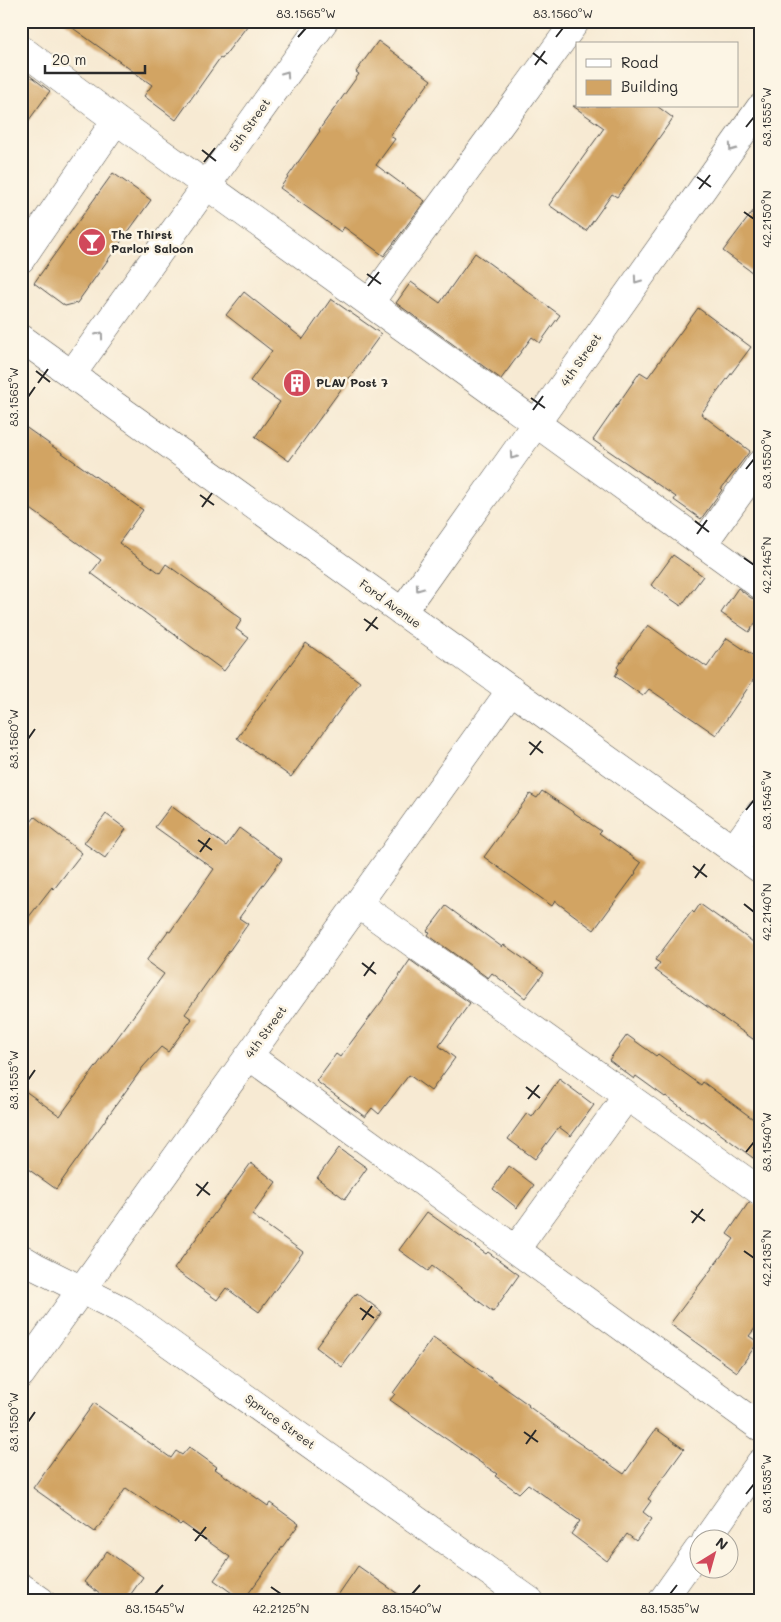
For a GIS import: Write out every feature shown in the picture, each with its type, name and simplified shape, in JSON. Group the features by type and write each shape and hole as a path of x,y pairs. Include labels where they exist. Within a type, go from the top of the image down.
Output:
{"street":[{"name":"5th Street","path":"72,374 324,21"},
{"path":"370,302 576,21"},
{"path":"21,49 116,120 760,585"},
{"name":"4th Street","path":"402,612 760,108"},
{"path":"21,258 116,120"},
{"name":"Ford Avenue","path":"21,338 760,869"},
{"path":"703,544 760,464"},
{"name":"4th Street","path":"21,1374 511,690"},
{"path":"733,850 760,813"},
{"path":"358,904 760,1191"},
{"path":"249,1056 760,1427"},
{"path":"516,1249 627,1096"},
{"name":"Spruce Street","path":"21,1258 124,1311 530,1601"},
{"path":"713,1530 760,1462"},
{"path":"662,1601 688,1564"},
{"path":"21,1586 41,1601"}],"building":[{"path":"63,21 251,21 222,59 220,58 176,120 144,96 152,85"},
{"path":"378,41 431,80 390,136 395,139 376,165 425,201 384,256 344,227 341,232 280,188 359,74 356,72"},
{"path":"21,69 50,91 21,131"},
{"path":"573,106 576,106 576,108 660,108 673,118 617,197 612,194 586,231 549,205 604,128"},
{"name":"The Thirst Parlor Saloon","path":"113,173 151,200 77,303 65,306 34,283"},
{"path":"760,202 760,278 723,251"},
{"path":"475,253 560,315 540,343 532,337 501,379 396,303 411,282 440,303"},
{"name":"PLAV Post 7","path":"244,292 303,339 331,299 381,334 289,461 255,437 280,402 250,381 272,351 226,315"},
{"path":"698,308 751,347 701,414 750,451 701,519 674,500 676,497 593,440 640,372 648,377"},
{"path":"21,424 143,510 119,543 160,573 166,564 242,619 236,629 249,638 224,671 91,573 101,560 21,502"},
{"path":"673,555 703,576 681,606 651,585"},
{"path":"738,588 751,598 760,600 760,616 749,632 721,613"},
{"path":"648,625 707,667 727,638 760,660 760,670 716,735 649,689 643,696 615,676 619,669 617,667"},
{"path":"306,643 360,682 291,777 237,738"},
{"path":"542,791 601,831 599,833 641,863 636,873 594,930 555,901 552,906 484,857 530,794 537,798"},
{"path":"171,806 226,846 239,828 282,859 239,918 248,924 185,1014 192,1019 168,1052 161,1047 143,1067 56,1189 21,1164 21,1088 60,1116 164,974 146,961 168,931 170,932 214,869 155,827"},
{"path":"106,814 126,829 105,858 84,843"},
{"path":"35,817 82,853 54,889 52,887 21,927 21,834"},
{"path":"700,904 760,947 760,1044 655,970 660,963 655,960 692,911 694,913"},
{"path":"446,906 502,947 504,945 544,973 525,998 492,973 488,978 428,935 430,932 427,931"},
{"path":"410,960 470,1003 439,1046 455,1058 431,1091 409,1075 379,1114 372,1108 365,1117 316,1081 336,1054 340,1057"},
{"path":"627,1035 656,1056 658,1054 701,1085 703,1082 760,1124 760,1163 703,1121 701,1122 636,1076 634,1079 609,1060"},
{"path":"559,1079 594,1105 571,1136 559,1127 535,1159 508,1139 527,1113 532,1117"},
{"path":"339,1148 367,1168 345,1199 317,1178"},
{"path":"251,1163 276,1182 252,1215 303,1252 259,1312 226,1288 217,1300 174,1269"},
{"path":"509,1166 534,1185 517,1208 493,1189"},
{"path":"749,1202 760,1206 760,1322 749,1336 758,1342 737,1372 670,1324 734,1239 727,1234"},
{"path":"427,1212 519,1275 493,1312 432,1266 428,1271 399,1250"},
{"path":"357,1293 382,1312 342,1367 316,1347"},
{"path":"433,1337 624,1474 656,1429 684,1449 648,1499 651,1501 643,1512 652,1519 636,1541 627,1534 607,1561 571,1534 580,1521 528,1484 519,1493 495,1476 497,1474 390,1400"},
{"path":"94,1403 171,1458 176,1451 182,1455 189,1447 217,1467 215,1469 268,1506 270,1503 299,1524 243,1601 214,1580 230,1557 182,1523 180,1525 126,1488 95,1532 33,1488"},
{"path":"107,1551 143,1577 126,1601 109,1601 84,1582"},
{"path":"358,1566 408,1601 334,1601"}],"place":[{"name":"The Thirst Parlor Saloon","path":"92,242"},
{"name":"PLAV Post 7","path":"297,383"}]}
